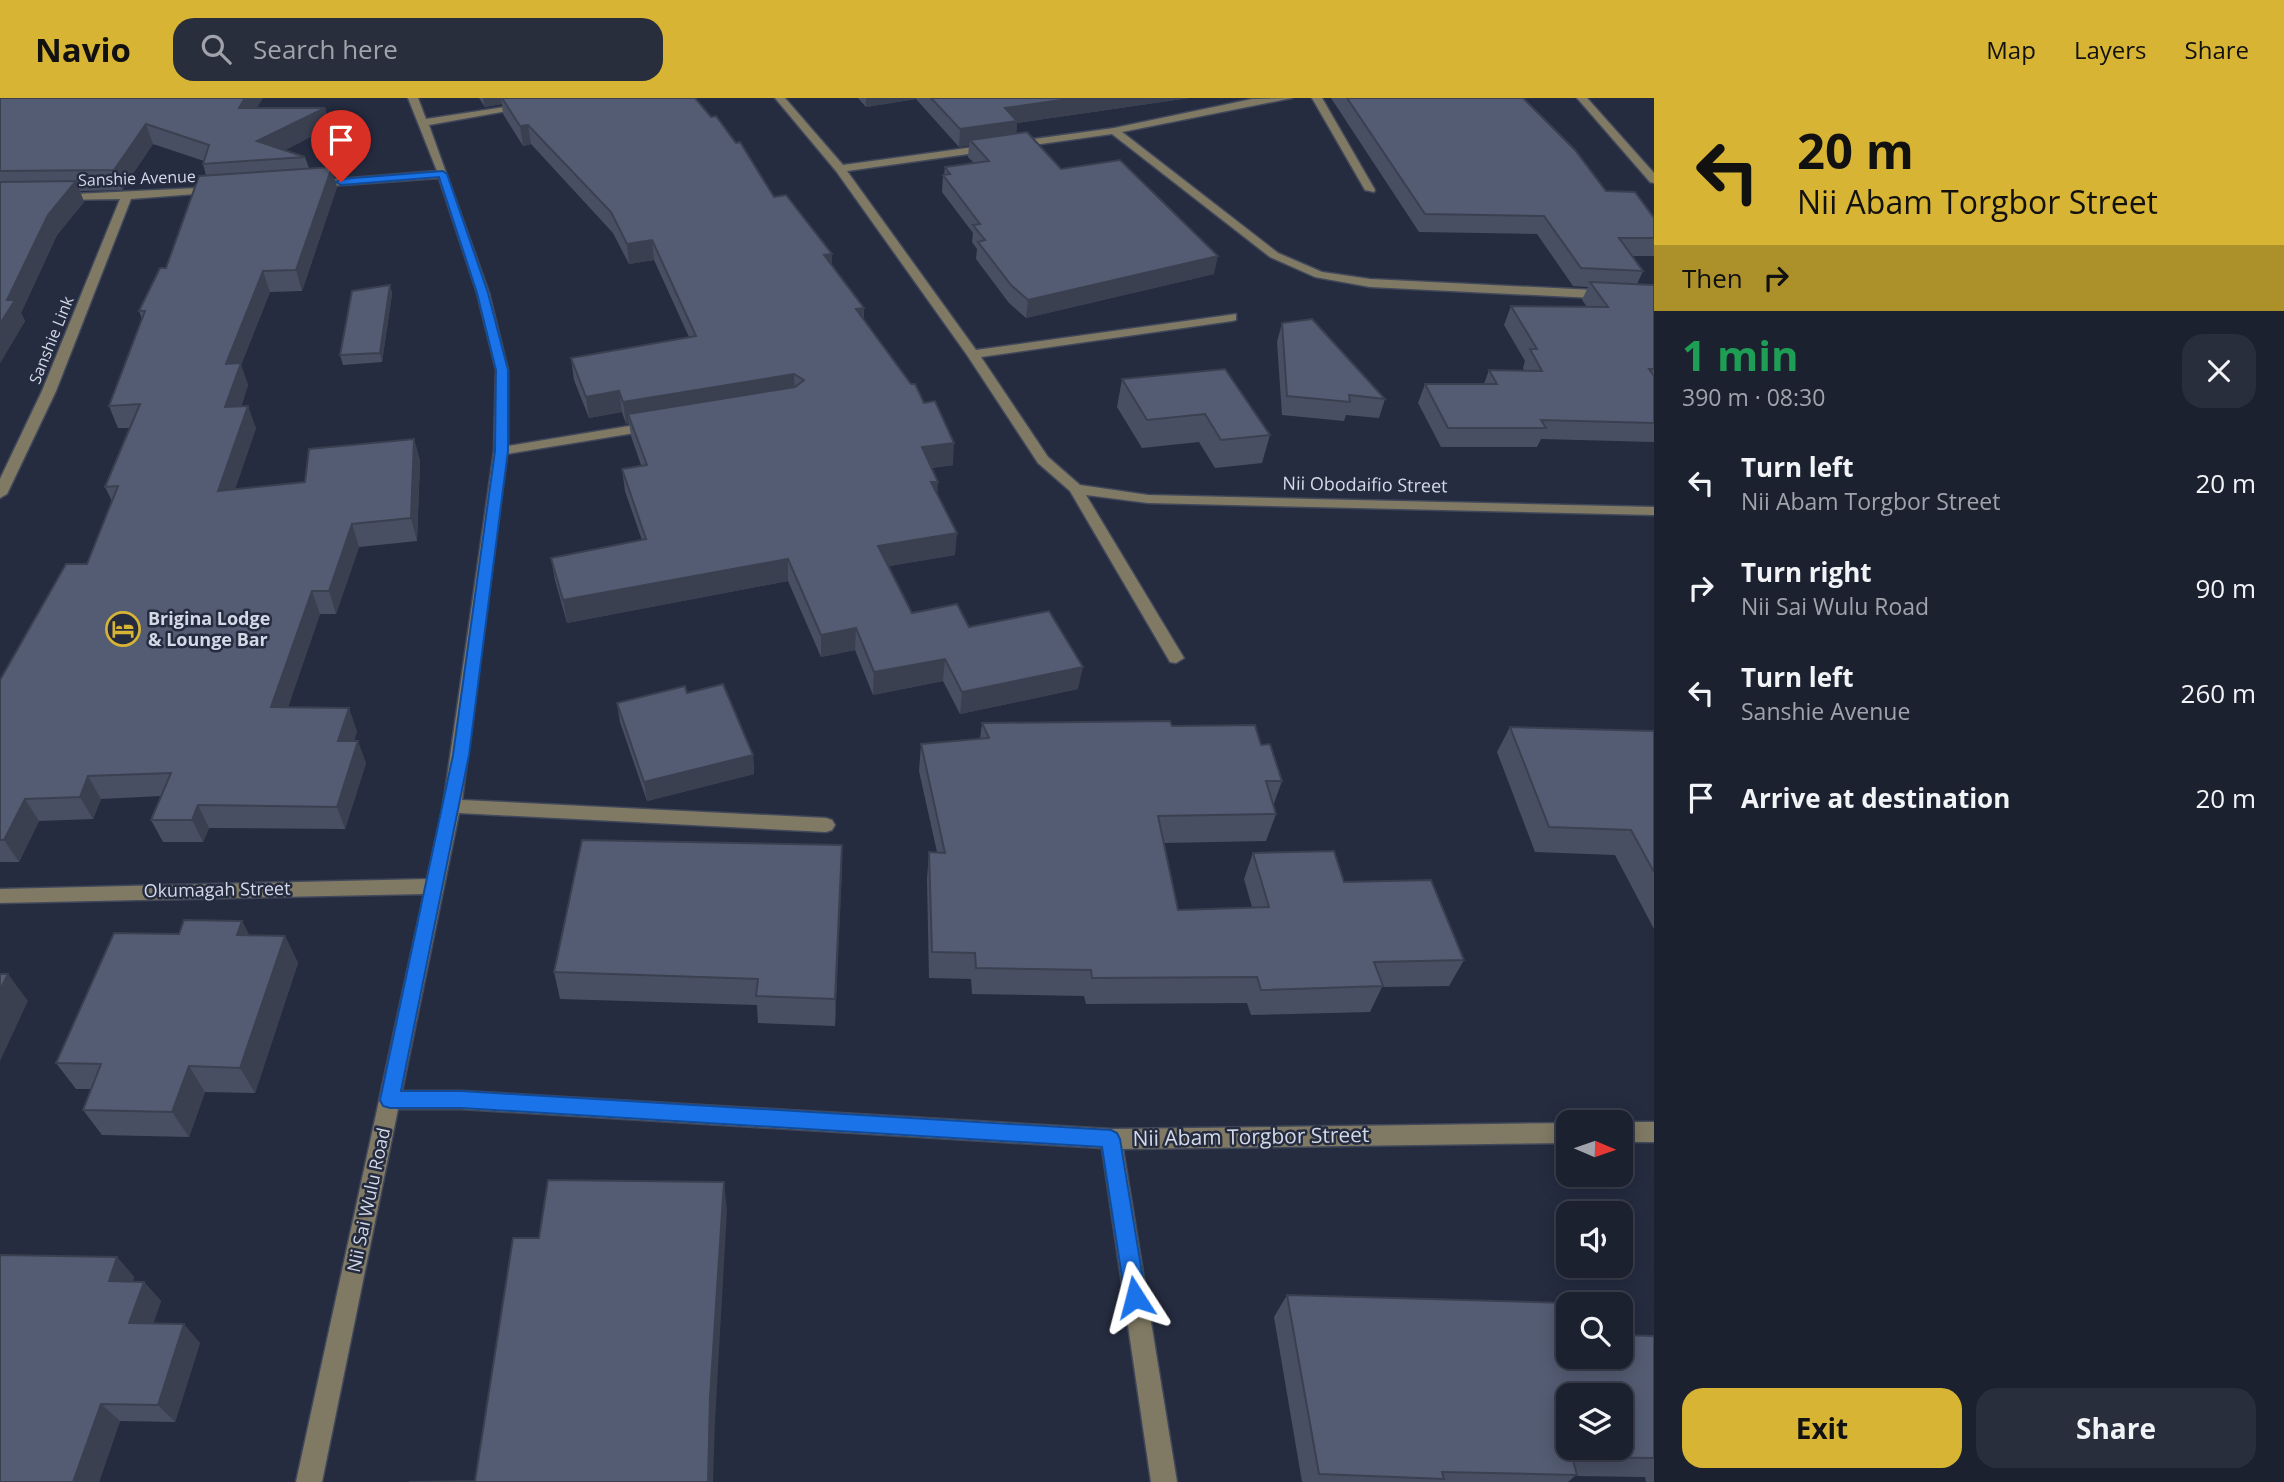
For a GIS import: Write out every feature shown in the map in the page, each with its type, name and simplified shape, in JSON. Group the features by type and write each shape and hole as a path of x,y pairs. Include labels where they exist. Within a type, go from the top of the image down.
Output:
{"street":[{"name":"Nii Sai Wulu Road","path":"309,1482 452,806 501,451 502,370 483,293 443,174 413,98"},
{"path":"780,98 840,169 973,354 1043,460 1076,489 1176,658"},
{"path":"840,169 1114,131 1252,102 1287,98"},
{"path":"1317,98 1370,190"},
{"path":"1582,98 1654,180"},
{"path":"423,123 538,104"},
{"path":"1114,131 1274,255 1319,275 1370,283 1654,297"},
{"path":"302,184 443,174"},
{"name":"Sanshie Avenue","path":"51,197 127,196 235,189"},
{"name":"Sanshie Link","path":"0,494 49,391 127,196"},
{"path":"973,354 1232,317"},
{"path":"501,451 661,425"},
{"name":"Nii Obodaifio Street","path":"1076,489 1148,499 1654,511"},
{"path":"452,806 826,825"},
{"name":"Okumagah Street","path":"0,896 434,886"},
{"name":"Nii Abam Torgbor Street","path":"390,1100 461,1100 1111,1139 1556,1133"},
{"path":"1633,1132 1654,1132"},
{"path":"1111,1139 1164,1482"}],"building":[{"path":"0,98 245,98 239,108 325,108 257,141 305,157 203,164 209,145 146,124 114,170 0,171"},
{"path":"502,98 695,98 711,117 716,116 736,143 740,142 774,197 786,195 832,254 824,255 864,308 856,309 911,384 915,384 924,403 935,401 954,443 922,447 938,482 931,482 957,533 878,546 912,613 957,604 969,627 1049,611 1083,667 962,692 945,659 874,672 856,628 821,635 788,559 563,600 551,558 646,539 622,469 647,465 628,414 795,387 804,380 794,374 623,402 619,391 586,397 571,358 696,336 652,240 627,244 611,212 528,125 520,126"},
{"path":"931,98 1075,98 1005,108 1017,121 960,129"},
{"path":"1347,98 1523,98 1575,150 1606,191 1635,192 1654,218 1654,238 1619,238 1643,271 1581,268 1544,216 1425,214"},
{"path":"1027,132 1061,169 1120,160 1218,256 1028,300 1011,285 978,242 985,240 973,225 980,224 943,175 950,174 945,167 989,161 970,140"},
{"path":"332,167 296,270 263,271 226,364 241,363 225,407 248,406 218,491 305,482 309,449 414,439 411,518 352,524 329,591 312,591 271,707 349,708 338,741 358,741 337,807 198,805 192,820 151,820 171,773 88,776 80,797 25,799 4,840 0,840 0,680 66,564 87,564 118,486 105,487 140,404 109,406 145,311 139,311 160,268 166,268 199,176"},
{"path":"76,181 48,215 7,300 15,300 0,324 0,182"},
{"path":"1590,282 1654,286 1654,369 1649,369 1654,376 1654,423 1541,420 1546,428 1448,428 1425,384 1497,384 1489,370 1542,371 1530,349 1537,349 1511,306 1608,307"},
{"path":"390,285 380,353 340,355 352,291"},
{"path":"1312,319 1385,399 1349,395 1350,402 1287,396 1282,323"},
{"path":"1225,369 1270,435 1221,440 1205,414 1147,420 1122,379"},
{"path":"723,684 753,755 644,782 617,703 685,686 687,693"},
{"path":"1170,721 1172,726 1255,725 1261,745 1270,744 1282,781 1266,781 1276,814 1158,816 1178,910 1269,907 1253,853 1334,851 1344,882 1431,880 1464,960 1374,962 1383,986 1261,990 1257,977 1092,978 1091,970 976,968 975,953 932,952 929,852 945,853 921,744 989,738 982,723"},
{"path":"1510,727 1654,731 1654,872 1631,830 1549,827"},
{"path":"582,840 842,845 835,999 756,996 758,979 554,972"},
{"path":"184,920 242,921 237,935 285,936 240,1068 189,1066 172,1112 83,1110 101,1064 56,1063 114,933 179,934"},
{"path":"0,974 8,974 0,990"},
{"path":"548,1180 724,1182 710,1397 708,1482 409,1482 475,1481 513,1238 539,1238"},
{"path":"0,1255 117,1257 109,1281 144,1282 129,1323 184,1324 158,1405 101,1404 73,1482 0,1482"},
{"path":"1287,1295 1556,1303 1556,1369 1633,1369 1633,1335 1654,1336 1654,1458 1633,1458 1633,1383 1556,1383 1556,1460 1573,1460 1577,1475 1442,1472 1444,1479 1319,1474"}],"place":[{"name":"Brigina Lodge & Lounge Bar","path":"123,629"}],"route":[{"path":"341,182 443,174 483,293 502,370 501,451 461,755 390,1100 461,1100 1111,1139 1135,1297"}]}
